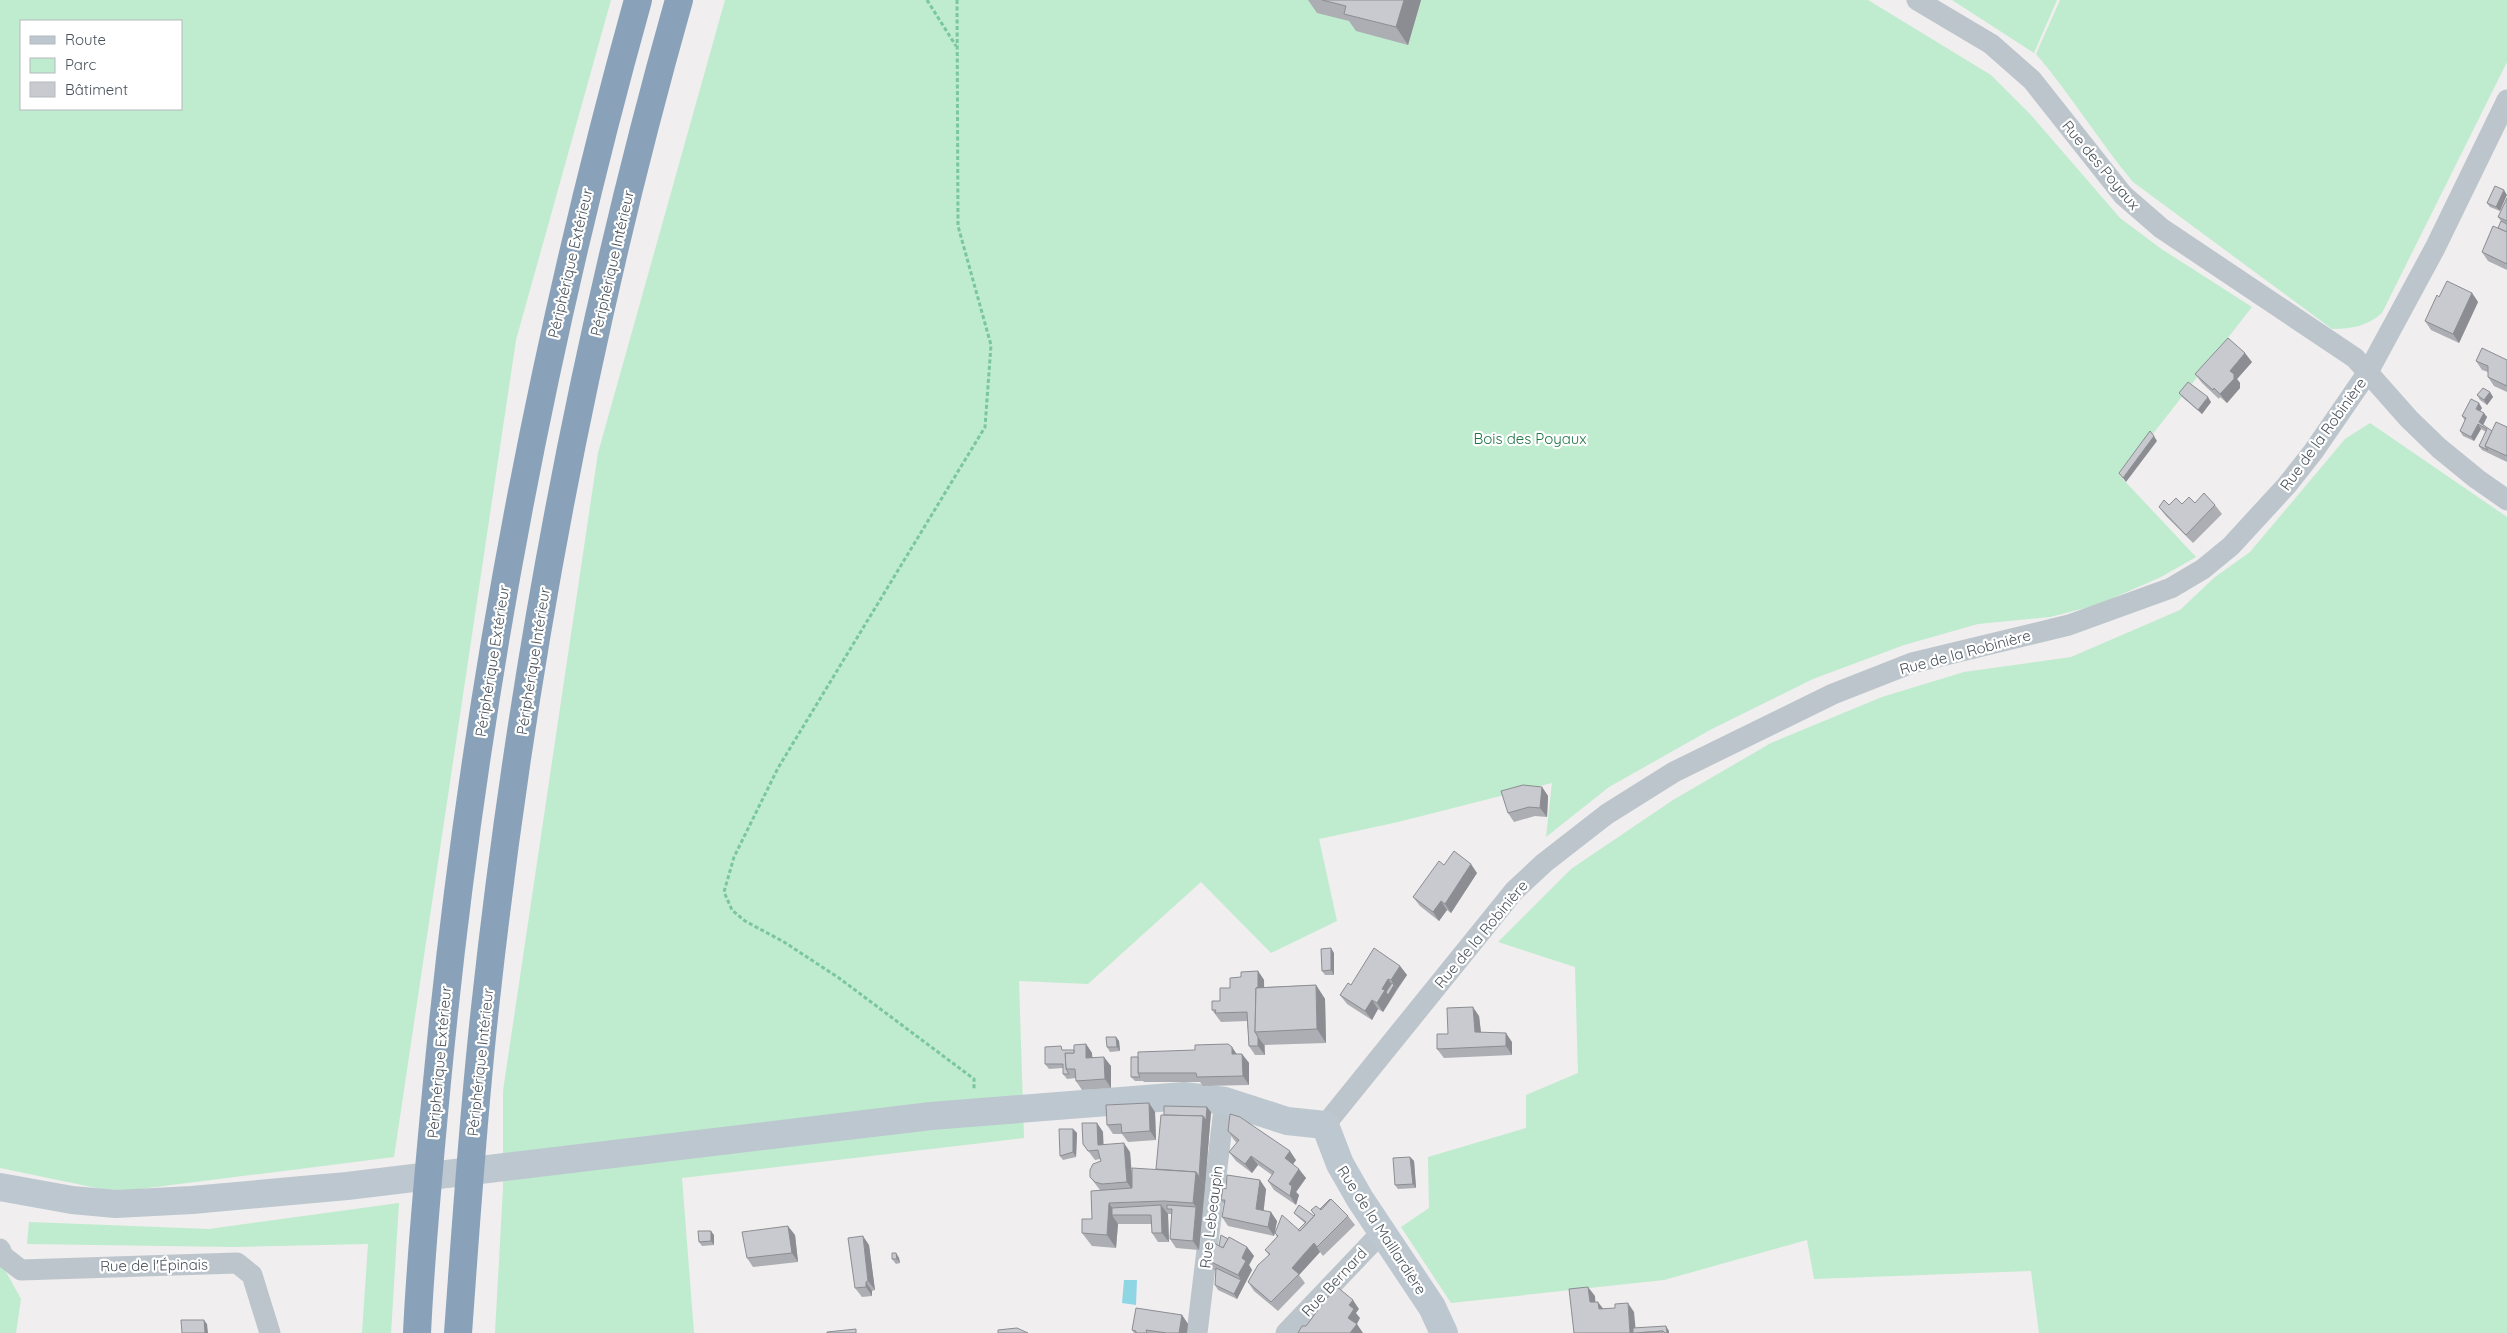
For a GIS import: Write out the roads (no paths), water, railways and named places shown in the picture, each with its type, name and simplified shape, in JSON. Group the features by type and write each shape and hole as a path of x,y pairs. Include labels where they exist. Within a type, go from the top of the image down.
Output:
{"highway":[{"name":"Périphérique Extérieur","path":"417,1333 424,1216 451,936 488,677 535,421 563,290 604,122 638,0"},
{"name":"Périphérique Intérieur","path":"458,1333 472,1134 487,990 503,857 534,652 555,530 610,268 680,0"}],"street":[{"name":"Rue des Poyaux","path":"1917,0 1991,44 2032,80 2112,181 2134,205 2161,228 2355,358 2409,419 2439,448 2476,479 2507,500"},
{"name":"Rue de la Robinière","path":"1325,1125 1514,891 1544,863 1607,814 1674,772 1833,694 1912,663 2069,625 2139,601 2179,584 2203,569 2231,546 2254,523 2313,452 2368,372 2435,248 2507,100"},
{"path":"0,1187 72,1200 116,1204 192,1200 347,1186 972,1112 1184,1096 1225,1101 1287,1121 1325,1125"},
{"name":"Rue Lebeaupin","path":"1198,1333 1225,1101"},
{"name":"Rue de la Maillardière","path":"1325,1125 1340,1164 1360,1198 1432,1307 1444,1333"},
{"name":"Rue Bernard","path":"1286,1333 1383,1231"},
{"name":"Rue de l'Épinais","path":"0,1250 3,1256 21,1270 237,1263 252,1275 270,1333"}],"water":[{"path":"1124,1280 1137,1280 1136,1305 1122,1303"}],"park label":[{"name":"Bois des Poyaux","path":"1530,438"}]}
